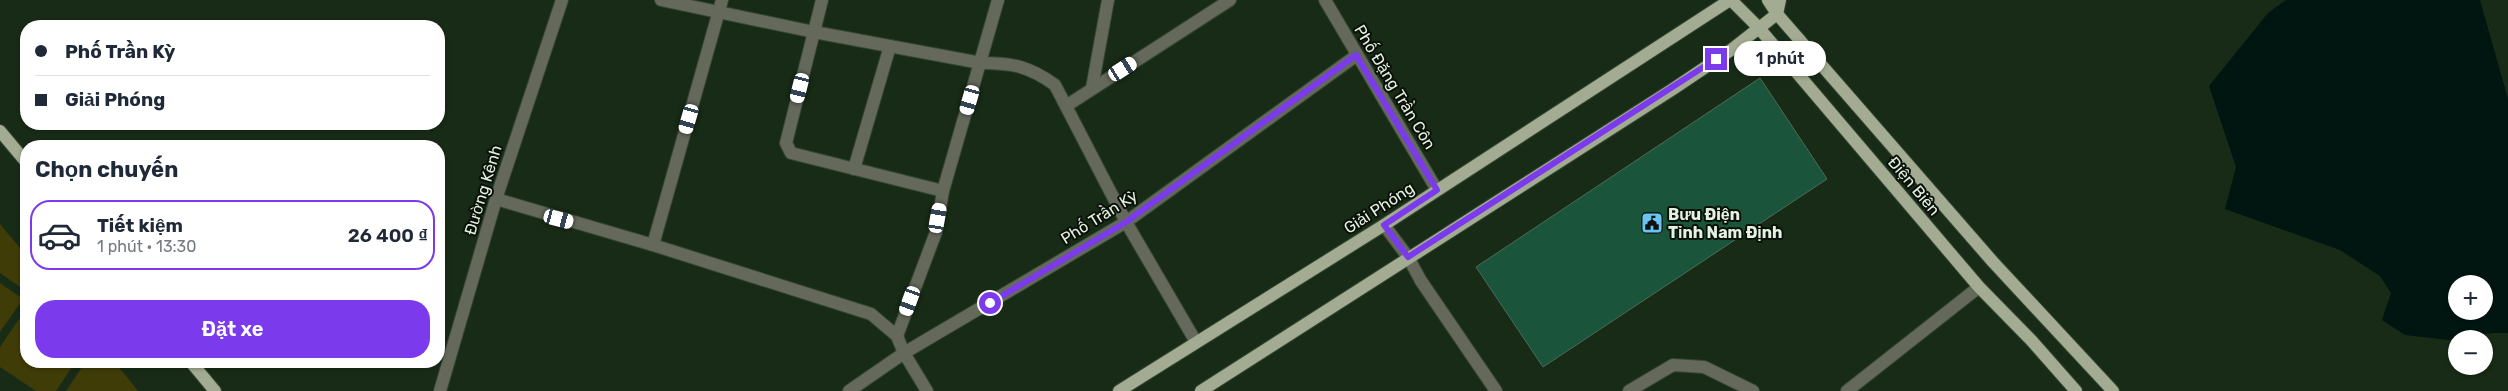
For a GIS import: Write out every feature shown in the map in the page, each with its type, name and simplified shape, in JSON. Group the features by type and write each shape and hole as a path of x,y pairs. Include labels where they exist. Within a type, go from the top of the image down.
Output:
{"main road":[{"name":"Điện Biên","path":"1730,0 1758,27 1978,287 2031,340 2076,391"},
{"name":"Giải Phóng","path":"1119,391 1384,225 1730,0"},
{"name":"Điện Biên","path":"1768,0 1777,14 1993,262 2113,391"},
{"path":"1201,391 1315,320 1408,257 1731,50 1777,14 1780,0"},
{"path":"0,131 20,155"},
{"path":"196,368 215,391"}],"street":[{"name":"Đường Kênh","path":"440,391 496,199 562,0"},
{"path":"661,0 721,6 814,32 981,63 1001,63 1036,71 1055,85 1126,222 1196,342"},
{"path":"822,0 786,143 791,153 943,191"},
{"path":"897,336 936,232 943,191 998,0"},
{"path":"1092,88 1108,0"},
{"path":"1066,106 1230,0"},
{"name":"Phố Đặng Trần Côn","path":"1325,0 1437,190"},
{"path":"653,245 721,6"},
{"path":"854,169 890,46"},
{"name":"Phố Trần Kỳ","path":"850,391 904,353 1126,222 1356,55"},
{"path":"496,199 653,245 870,314 897,336 904,353 927,391"},
{"path":"1384,225 1408,257 1421,281 1496,391"},
{"path":"1847,391 1978,287"},
{"path":"1629,391 1673,365 1704,367 1753,391"}],"shaded area":[{"path":"2286,0 2480,0 2508,99 2508,333 2493,333 2493,330 2448,330 2448,340 2405,335 2382,320 2391,293 2380,276 2340,250 2225,209 2236,167 2209,86 2268,13"},
{"path":"0,224 20,248 20,287 0,273"},
{"path":"0,283 20,297 20,303 0,332"},
{"path":"20,318 20,368 71,368 56,391 36,391 0,367 0,347"},
{"path":"81,368 120,368 138,391 66,391"}],"building":[{"name":"Bưu Điện Tỉnh Nam Định","path":"1760,78 1827,179 1543,367 1476,267"}],"place":[{"name":"Bưu Điện Tỉnh Nam Định","path":"1652,223"}],"route":[{"path":"990,303 1126,222 1356,55 1437,190 1384,225 1408,257 1716,59"}]}
